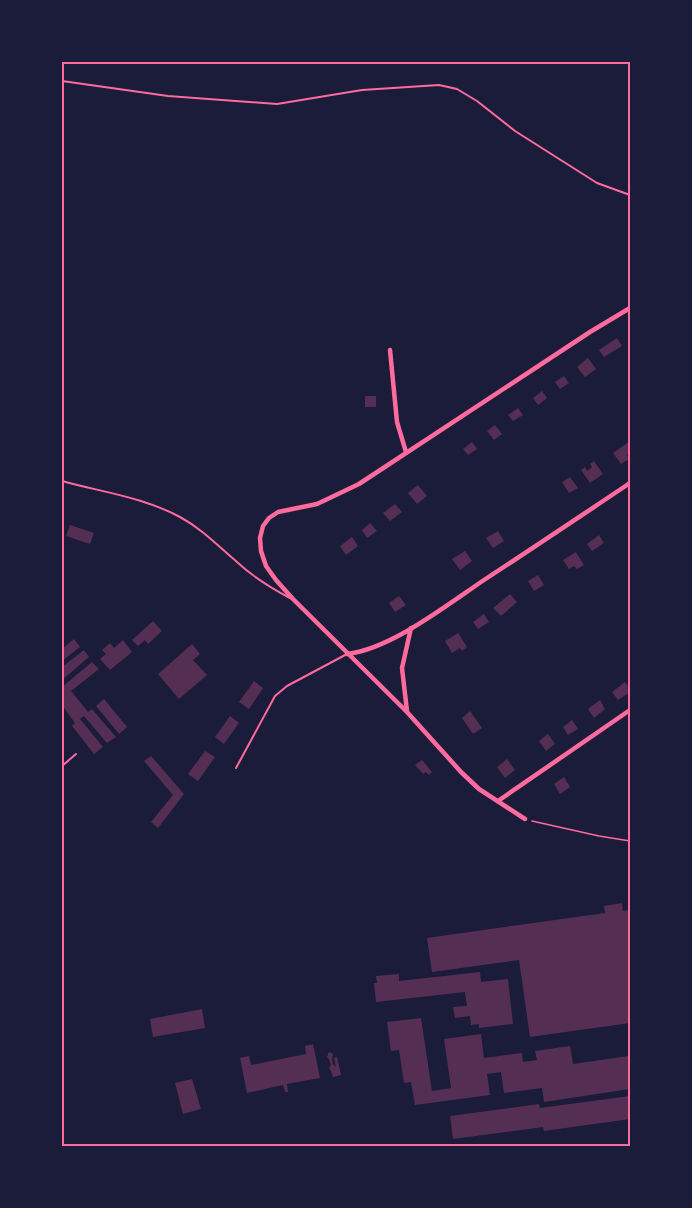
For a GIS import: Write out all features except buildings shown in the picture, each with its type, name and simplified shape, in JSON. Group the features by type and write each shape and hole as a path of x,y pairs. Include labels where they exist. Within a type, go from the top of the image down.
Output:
{"street":[{"path":"525,819 479,789 461,772 407,712 293,599 266,566 260,538 263,526 278,512 317,504 360,484 630,308"},
{"path":"390,350 397,422 406,452"},
{"path":"347,654 371,648 411,628 630,483"},
{"path":"407,712 402,668 411,628"},
{"path":"498,801 630,710"}],"lane":[{"path":"62,81 168,96 277,104 362,90 439,85 458,89 516,131 597,183 630,195"},
{"path":"62,481 88,489 135,498 178,515 199,528 237,563 267,585 293,599"},
{"path":"236,768 274,696 287,686 347,654"},
{"path":"62,766 76,753"}],"path":[{"path":"525,819 630,842"}]}
